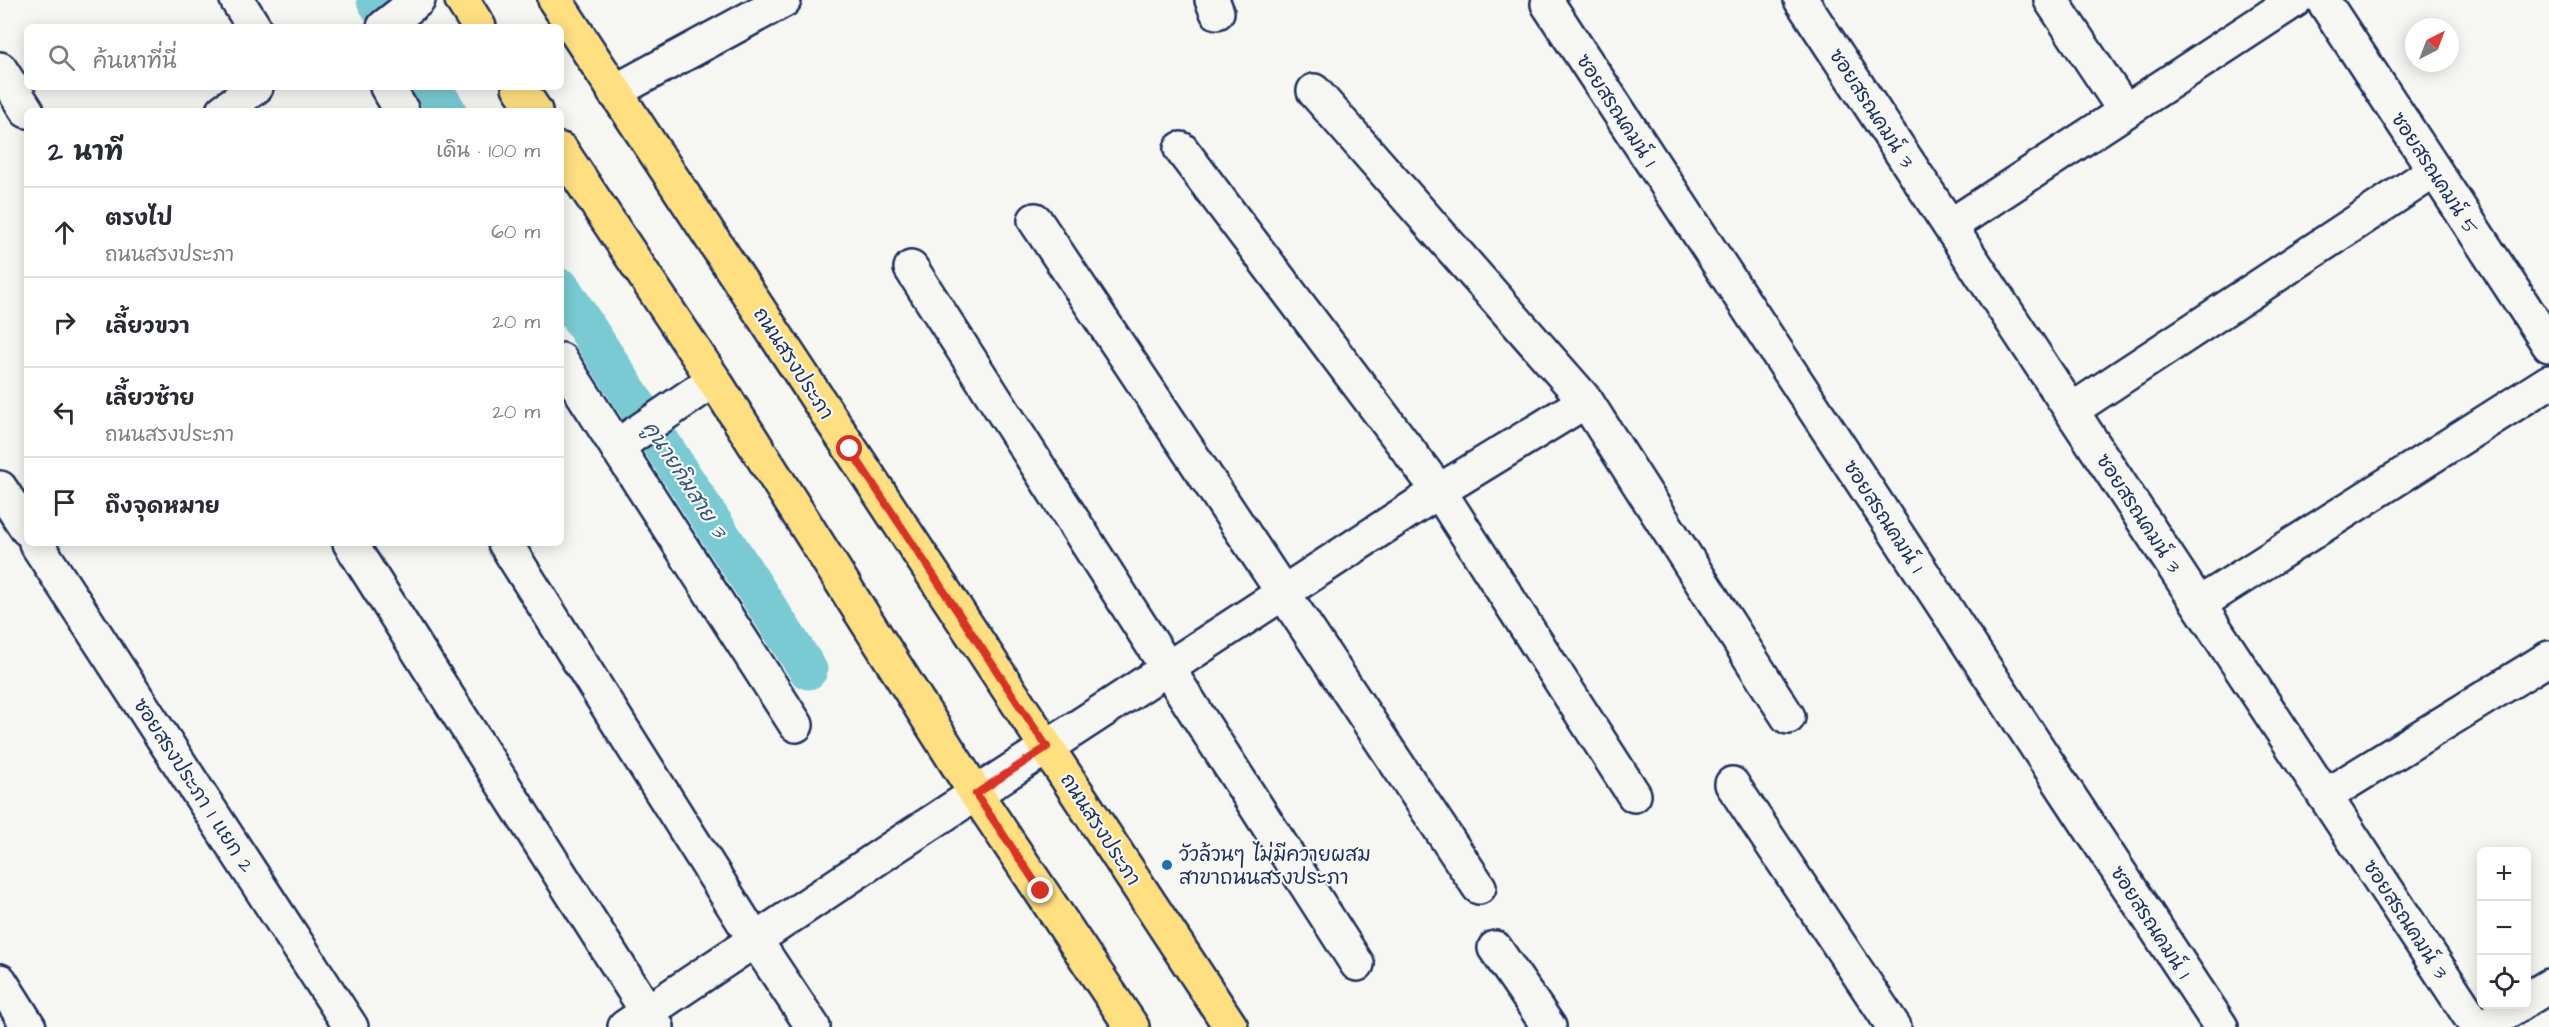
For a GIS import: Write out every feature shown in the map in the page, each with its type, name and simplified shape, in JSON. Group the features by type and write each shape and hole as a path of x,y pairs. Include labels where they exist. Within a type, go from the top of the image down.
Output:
{"main road":[{"path":"462,0 478,24"},
{"name":"ถนนสรงประภา","path":"555,0 1231,1027"},
{"path":"521,90 533,108"},
{"path":"564,155 714,380 976,794 1132,1027"}],"street":[{"path":"237,0 252,24"},
{"path":"388,24 418,0"},
{"path":"614,92 784,0"},
{"name":"ซอยสรณคมน์ 3","path":"1801,0 2477,1027"},
{"path":"2051,0 2125,111"},
{"path":"1950,226 2295,0"},
{"name":"ซอยสรณคมน์ 5","path":"2323,0 2549,345"},
{"name":"ซอยสรณคมน์ 1","path":"1548,4 2221,1027"},
{"path":"0,69 25,108"},
{"path":"229,108 252,90"},
{"path":"389,90 400,108"},
{"path":"1314,91 1586,401 1788,717"},
{"path":"1181,149 1439,491 1634,795"},
{"path":"2072,410 2434,171"},
{"path":"1035,220 1479,887"},
{"path":"911,268 1357,964"},
{"path":"564,364 625,443 796,725"},
{"path":"625,443 714,380"},
{"path":"2199,604 2549,382"},
{"path":"352,546 643,1022 755,940 1047,747 1284,595 1439,491 1586,401"},
{"path":"0,488 24,524"},
{"name":"ซอยสรงประภา 1 แยก 2","path":"38,546 351,1027"},
{"path":"507,546 755,940 813,1027"},
{"path":"2325,796 2549,658"},
{"path":"1732,784 1894,1027"},
{"path":"1495,948 1549,1027"},
{"path":"0,981 29,1027"},
{"path":"2531,997 2549,986"},
{"path":"2483,1027 2512,1009"}],"waterway":[{"name":"คูนายกิมสาย 3","path":"376,0 391,24"},
{"name":"คูนายกิมสาย 3","path":"434,90 445,108"},
{"name":"คูนายกิมสาย 3","path":"564,293 808,670"}],"place":[{"name":"วัวล้วนๆ ไม่มีควายผสม สาขาถนนสรงประภา","path":"1167,865"}],"route":[{"path":"850,449 1047,747 976,794 1041,891"}]}
